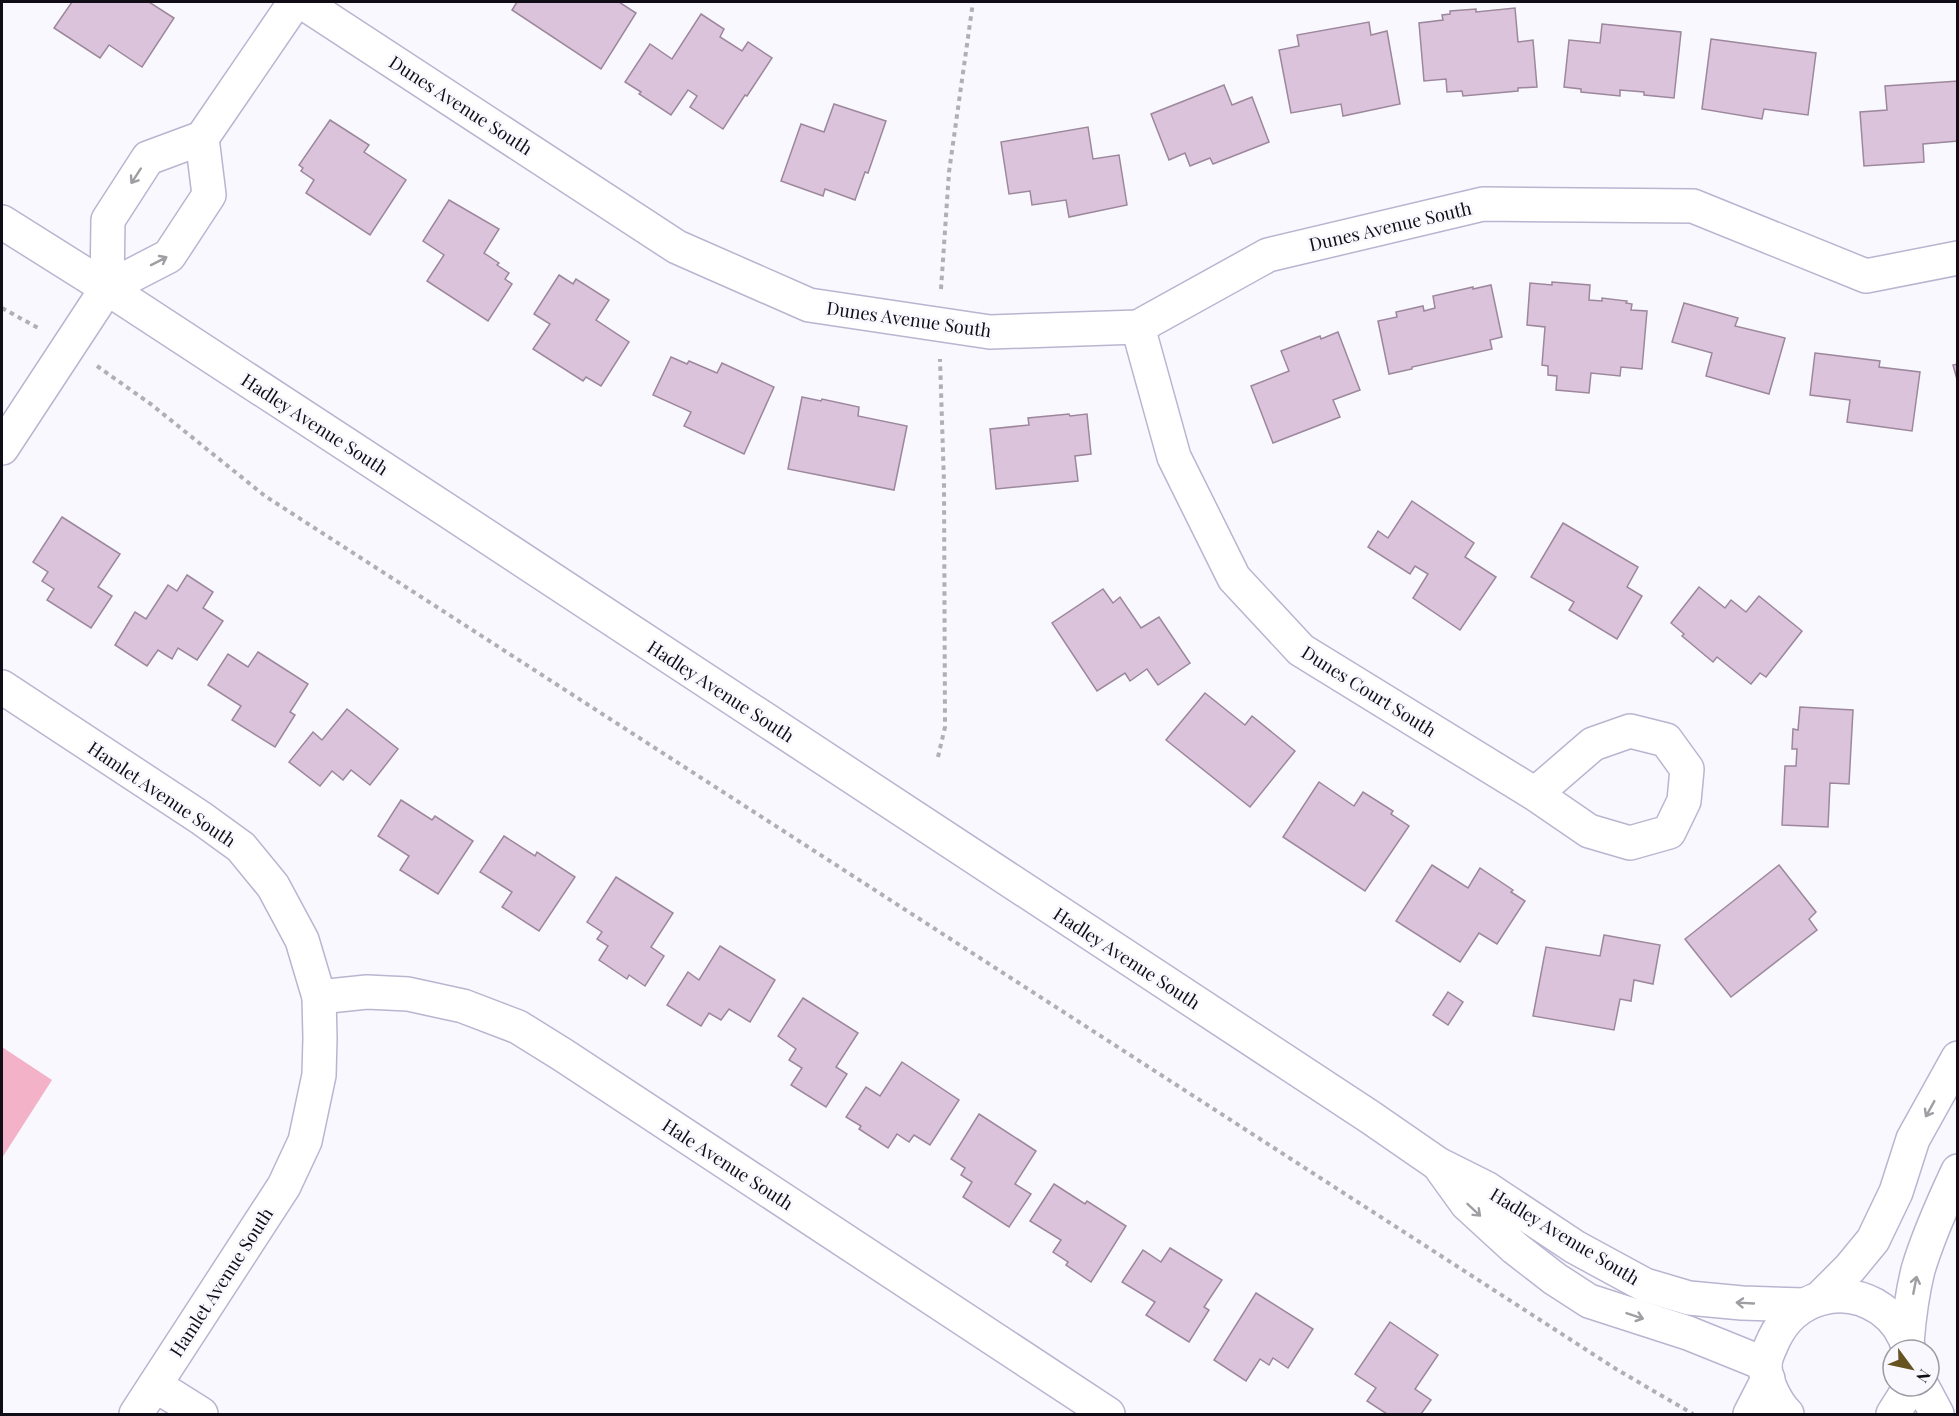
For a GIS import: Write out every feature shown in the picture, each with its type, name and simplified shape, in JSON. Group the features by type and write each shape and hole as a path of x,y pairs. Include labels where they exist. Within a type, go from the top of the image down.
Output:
{"street":[{"path":"107,288 108,220 147,158 202,138 295,2"},
{"name":"Dunes Avenue South","path":"302,2 677,247 809,305 990,332 1138,327 1268,255 1484,204 1693,206 1866,276 1958,258"},
{"path":"2,448 107,288 169,256 209,195 202,138"},
{"name":"Hadley Avenue South","path":"2,222 107,288 1438,1164 1486,1188 1575,1247 1645,1285 1689,1298 1742,1303 1812,1301 1838,1295 1856,1297 1873,1303 1888,1313 1903,1338"},
{"name":"Dunes Court South","path":"1138,327 1174,457 1234,578 1302,650 1535,794"},
{"name":"Hamlet Avenue South","path":"2,687 201,818 241,848 273,886 302,940 319,998 319,1075 305,1141 284,1186 135,1414"},
{"name":"Hale Avenue South","path":"319,998 367,992 408,994 463,1006 518,1027 1108,1414"},
{"path":"1750,1414 1767,1372 1779,1328 1790,1315 1812,1301 1874,1240 1896,1192 1914,1139 1958,1058"},
{"name":"Hadley Avenue South","path":"1438,1164 1467,1204 1507,1241 1555,1279 1589,1300 1688,1334 1767,1372"},
{"path":"1908,1338 1910,1310 1918,1271 1937,1217 1958,1171"},
{"path":"1767,1372 1773,1394 1787,1414"},
{"path":"155,1385 201,1414"},
{"path":"1893,1414 1903,1398"},
{"path":"1928,1398 1937,1414"}],"path":[{"path":"938,757 945,727 944,483 939,324 949,172 973,2"},
{"path":"2,308 68,345 152,405 265,496 1616,1369 1693,1414"}],"shaded area":[{"path":"2,1047 52,1080 2,1158"}],"building":[{"path":"72,2 149,2 174,18 142,67 109,45 100,58 54,28"},
{"path":"517,2 619,2 636,13 601,69 512,10"},
{"path":"1515,8 1518,42 1533,40 1537,87 1463,96 1462,91 1447,92 1446,79 1424,81 1419,23 1443,20 1442,15 1450,14 1450,11 1476,9 1476,12"},
{"path":"701,14 724,29 720,37 742,51 748,42 772,58 723,129 690,107 697,96 688,90 671,115 625,82 650,44 672,59"},
{"path":"1369,22 1371,35 1387,31 1400,104 1343,116 1341,104 1291,113 1279,50 1299,46 1297,35"},
{"path":"1602,24 1681,32 1674,98 1620,90 1620,96 1581,92 1581,89 1564,87 1569,40 1600,43"},
{"path":"1711,39 1816,53 1808,115 1764,109 1762,119 1702,109"},
{"path":"1958,81 1958,141 1923,144 1924,162 1864,166 1860,112 1887,110 1885,86"},
{"path":"1224,85 1232,105 1252,97 1269,142 1213,164 1210,158 1190,166 1185,153 1169,160 1151,114"},
{"path":"834,104 886,121 868,173 865,172 855,200 825,189 823,196 781,181 801,124 824,132"},
{"path":"330,120 369,145 364,152 406,180 370,235 306,193 314,180 301,171 303,168 299,165"},
{"path":"1088,127 1093,159 1119,155 1127,205 1069,217 1066,200 1032,205 1030,191 1009,194 1001,142"},
{"path":"449,200 499,229 484,253 509,273 505,279 512,284 488,321 427,281 444,255 423,241"},
{"path":"559,275 573,284 576,279 609,300 596,320 629,342 601,386 586,377 583,381 533,349 550,324 534,314"},
{"path":"1552,282 1590,285 1589,300 1602,301 1602,298 1627,301 1626,303 1632,304 1631,310 1647,311 1642,369 1621,367 1620,376 1591,373 1589,393 1556,390 1557,376 1548,375 1548,366 1542,365 1545,327 1527,325 1530,283 1552,285"},
{"path":"1491,285 1502,337 1490,340 1492,349 1389,374 1378,321 1397,317 1396,312 1423,306 1424,311 1435,308 1433,296"},
{"path":"1684,303 1738,318 1735,326 1785,338 1769,394 1706,376 1712,353 1672,342"},
{"path":"1338,332 1360,390 1333,400 1340,417 1273,443 1251,386 1289,371 1281,351 1320,336 1321,339"},
{"path":"1815,353 1880,361 1879,367 1920,372 1912,431 1847,422 1850,400 1810,395"},
{"path":"671,357 687,364 689,361 717,373 722,363 774,387 744,454 684,426 691,412 653,395"},
{"path":"1958,364 1958,383 1953,365"},
{"path":"802,397 859,407 858,416 907,426 894,490 788,469"},
{"path":"1069,414 1070,416 1087,414 1091,454 1075,456 1078,481 996,489 990,429 1029,425 1028,418"},
{"path":"1412,501 1474,543 1465,557 1496,577 1460,630 1413,598 1428,574 1415,566 1410,574 1368,547 1378,531 1388,538"},
{"path":"62,517 120,554 98,587 112,596 91,628 47,600 54,589 42,581 48,572 33,562"},
{"path":"1563,523 1638,567 1627,587 1642,596 1617,639 1569,610 1574,602 1531,577"},
{"path":"187,575 213,592 203,608 223,621 197,660 178,648 172,659 158,650 147,666 115,645 135,612 146,619 168,585 177,591"},
{"path":"1699,587 1725,608 1731,600 1746,612 1759,596 1802,631 1766,677 1760,673 1751,684 1717,657 1713,662 1682,636 1684,634 1671,623"},
{"path":"1103,589 1113,603 1120,597 1141,628 1159,617 1190,663 1158,685 1147,669 1130,681 1125,673 1097,691 1052,623"},
{"path":"258,652 308,684 290,712 295,715 275,747 232,720 241,706 208,685 228,654 248,667"},
{"path":"1205,693 1245,725 1252,716 1295,751 1250,807 1166,740"},
{"path":"1800,707 1853,710 1849,784 1830,783 1828,827 1782,825 1785,766 1796,766 1797,749 1792,749 1793,729 1798,730"},
{"path":"347,709 398,749 370,785 351,770 343,780 332,771 320,786 289,762 313,732 322,740"},
{"path":"1319,782 1354,806 1363,792 1393,811 1391,814 1409,826 1365,891 1283,837"},
{"path":"401,800 432,820 435,816 473,841 438,894 400,870 409,856 378,836"},
{"path":"504,836 535,856 537,852 575,877 539,931 502,907 512,892 480,872"},
{"path":"1432,865 1468,888 1480,868 1525,901 1497,944 1479,933 1460,962 1396,921"},
{"path":"1779,865 1816,912 1809,919 1817,930 1731,997 1685,939"},
{"path":"616,877 673,913 651,947 664,956 645,986 629,975 627,979 599,960 608,946 597,939 602,932 587,922"},
{"path":"1604,935 1660,945 1653,984 1634,980 1631,1001 1620,999 1614,1030 1533,1016 1546,947 1600,956"},
{"path":"720,946 775,980 750,1022 729,1009 721,1020 709,1013 701,1026 667,1005 688,972 699,980"},
{"path":"1448,992 1463,1002 1448,1025 1433,1015"},
{"path":"803,998 858,1033 836,1067 847,1074 826,1107 791,1085 802,1068 789,1060 796,1049 778,1036"},
{"path":"902,1062 959,1100 930,1145 914,1135 909,1142 897,1134 888,1148 859,1129 861,1126 846,1117 866,1087 880,1096"},
{"path":"979,1114 1036,1151 1015,1184 1031,1194 1009,1227 963,1197 972,1182 961,1175 965,1168 951,1159"},
{"path":"1054,1184 1085,1204 1087,1201 1126,1226 1091,1282 1066,1265 1068,1262 1053,1252 1061,1240 1030,1221"},
{"path":"1170,1248 1222,1280 1204,1307 1209,1310 1189,1342 1146,1315 1155,1302 1122,1282 1143,1250 1161,1262"},
{"path":"1256,1293 1313,1329 1288,1368 1273,1358 1269,1365 1260,1359 1246,1381 1214,1360"},
{"path":"1390,1322 1438,1355 1415,1389 1431,1400 1421,1414 1387,1414 1367,1401 1376,1388 1355,1374"}]}
